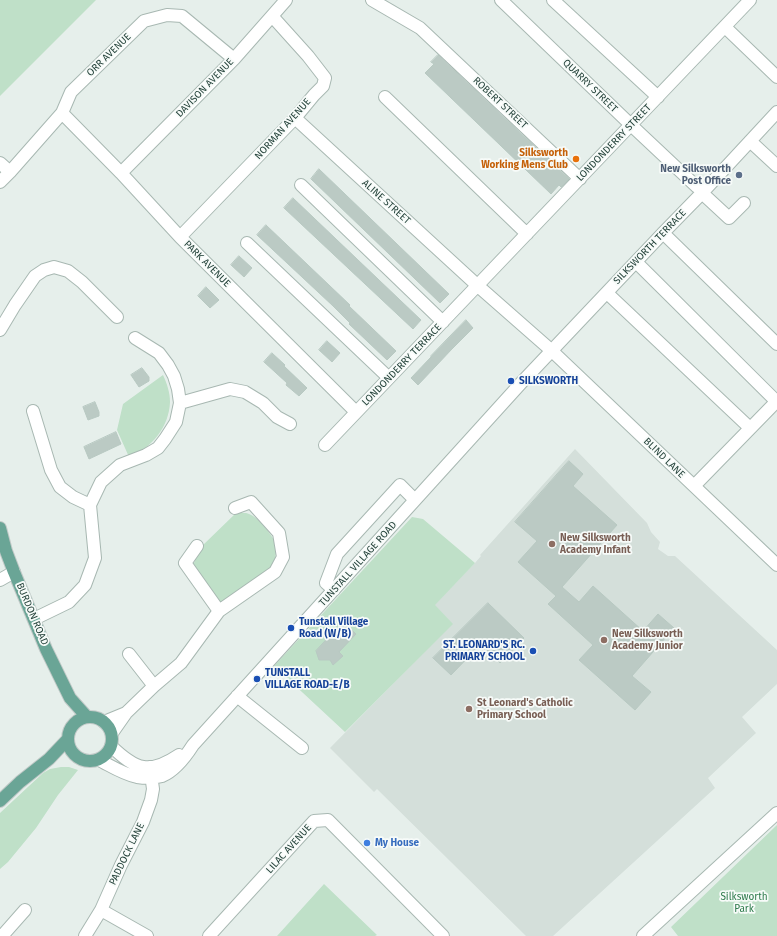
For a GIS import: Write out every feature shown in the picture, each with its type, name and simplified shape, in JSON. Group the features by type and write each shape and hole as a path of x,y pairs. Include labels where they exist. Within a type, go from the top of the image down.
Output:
{"main road":[{"name":"BURDON ROAD","path":"0,528 6,551 46,649 70,698 87,717"},
{"name":"BURDON ROAD","path":"70,698 72,727"},
{"path":"87,717 96,718 104,722 112,733 113,740 109,752 99,760 87,761 76,756 71,751 69,745 68,739 72,727 76,722 87,717"},
{"path":"0,801 48,759 68,739"},
{"path":"48,759 76,756"}],"street":[{"name":"DAVISON AVENUE","path":"121,173 234,59 286,0"},
{"name":"QUARRY STREET","path":"501,0 729,218 744,203"},
{"path":"553,0 658,97"},
{"name":"LONDONDERRY STREET","path":"478,286 750,0"},
{"name":"ROBERT STREET","path":"375,1 420,28 580,179"},
{"name":"ORR AVENUE","path":"0,182 62,113 71,92 144,21 167,15 182,16 234,59"},
{"name":"NORMAN AVENUE","path":"180,236 295,118 323,86 325,78 308,56 272,16"},
{"path":"724,27 777,77"},
{"path":"385,97 527,234"},
{"name":"SILKSWORTH TERRACE","path":"522,382 663,233 700,190 777,112"},
{"name":"PARK AVENUE","path":"62,113 180,236 356,412"},
{"name":"ALINE STREET","path":"295,118 478,286 552,351"},
{"path":"750,141 777,166"},
{"path":"0,163 10,172"},
{"path":"301,185 443,322"},
{"path":"663,233 777,344"},
{"path":"247,242 389,378"},
{"path":"636,262 777,401 694,486"},
{"path":"0,330 14,305 36,276 44,270 54,267 68,271 82,282 117,318"},
{"name":"LONDONDERRY TERRACE","path":"326,445 478,286"},
{"path":"606,293 750,428"},
{"path":"34,619 69,602 85,585 95,558 90,505 101,482 120,465 146,455 158,448 176,422 180,403 176,382 168,365 159,353 135,338"},
{"name":"BLIND LANE","path":"552,351 777,565"},
{"name":"TUNSTALL VILLAGE ROAD","path":"99,760 120,771 136,777 151,772 161,776 169,771 183,758 237,696 522,382"},
{"path":"180,403 230,389 245,392 263,403 277,417 290,424"},
{"path":"33,411 51,470 60,487 73,497 90,505"},
{"path":"334,590 326,583 337,554 400,485 415,500"},
{"path":"112,733 126,713 181,663 219,611 275,572 283,557 279,533 251,502 235,508"},
{"path":"197,546 184,563 219,611"},
{"path":"0,580 14,572"},
{"path":"129,654 154,686"},
{"path":"237,696 302,748"},
{"path":"104,722 126,713"},
{"path":"111,746 122,757 151,772"},
{"name":"PADDOCK LANE","path":"85,936 101,910 121,865 143,822 151,800 153,789 151,772"},
{"path":"643,936 777,814"},
{"name":"LILAC AVENUE","path":"209,936 314,821 328,820 443,936"},
{"path":"2,936 25,910"},
{"path":"101,910 146,936"}],"shaded area":[{"path":"575,449 647,523 651,532 660,542 658,549 668,556 675,556 777,650 777,684 742,717 756,733 708,778 715,788 553,936 526,936 377,789 374,792 330,748 452,624 434,605 475,563 481,556 480,555"}],"green space":[{"path":"0,0 96,0 0,96"},
{"path":"163,375 168,388 170,402 169,411 163,428 158,436 145,448 129,457 117,430 123,404"},
{"path":"236,513 246,513 260,521 277,544 275,559 269,572 222,606 193,565 202,546"},
{"path":"412,517 423,519 475,563 435,605 453,624 345,732 274,666"},
{"path":"69,767 78,770 58,795 36,828 8,862 0,869 0,813 43,773 50,769"},
{"name":"Silksworth Park","path":"777,825 777,936 678,936 671,927"},
{"path":"324,884 377,935 277,936"}],"building":[{"path":"438,55 569,179 561,187 559,185 551,194 425,73 434,64 431,62"},
{"path":"319,169 449,294 440,303 311,179"},
{"path":"293,198 421,320 413,329 284,208"},
{"path":"266,225 396,351 387,360 349,324 350,323 333,306 257,235"},
{"path":"239,256 252,268 244,277 231,265"},
{"path":"206,287 219,300 210,308 198,296"},
{"path":"466,320 473,328 418,385 411,378"},
{"path":"327,341 340,353 332,362 319,350"},
{"path":"272,353 307,388 299,396 264,362"},
{"path":"142,368 149,377 149,381 139,387 131,375"},
{"path":"95,402 99,416 88,420 83,407"},
{"path":"116,432 121,444 89,459 84,447"},
{"path":"569,461 583,474 573,486 617,525 562,587 579,602 593,586 643,631 658,614 674,628 632,676 651,692 635,710 579,660 593,645 548,604 556,596 518,562 537,541 515,522"},
{"path":"488,603 524,638 500,663 481,644 451,675 433,658"},
{"path":"343,622 356,634 339,652 343,656 333,665 330,660 319,660 316,651"}],"place":[{"name":"Silksworth Working Mens Club","path":"576,159"},
{"name":"New Silksworth Post Office","path":"739,175"},
{"name":"SILKSWORTH","path":"511,381"},
{"name":"New Silksworth Academy Infant","path":"552,544"},
{"name":"Tunstall Village Road (W/B)","path":"291,628"},
{"name":"New Silksworth Academy Junior","path":"604,640"},
{"name":"ST. LEONARD'S RC. PRIMARY SCHOOL","path":"533,651"},
{"name":"TUNSTALL VILLAGE ROAD-E/B","path":"257,679"},
{"name":"St Leonard's Catholic Primary School","path":"469,709"},
{"name":"My House","path":"367,843"}]}
